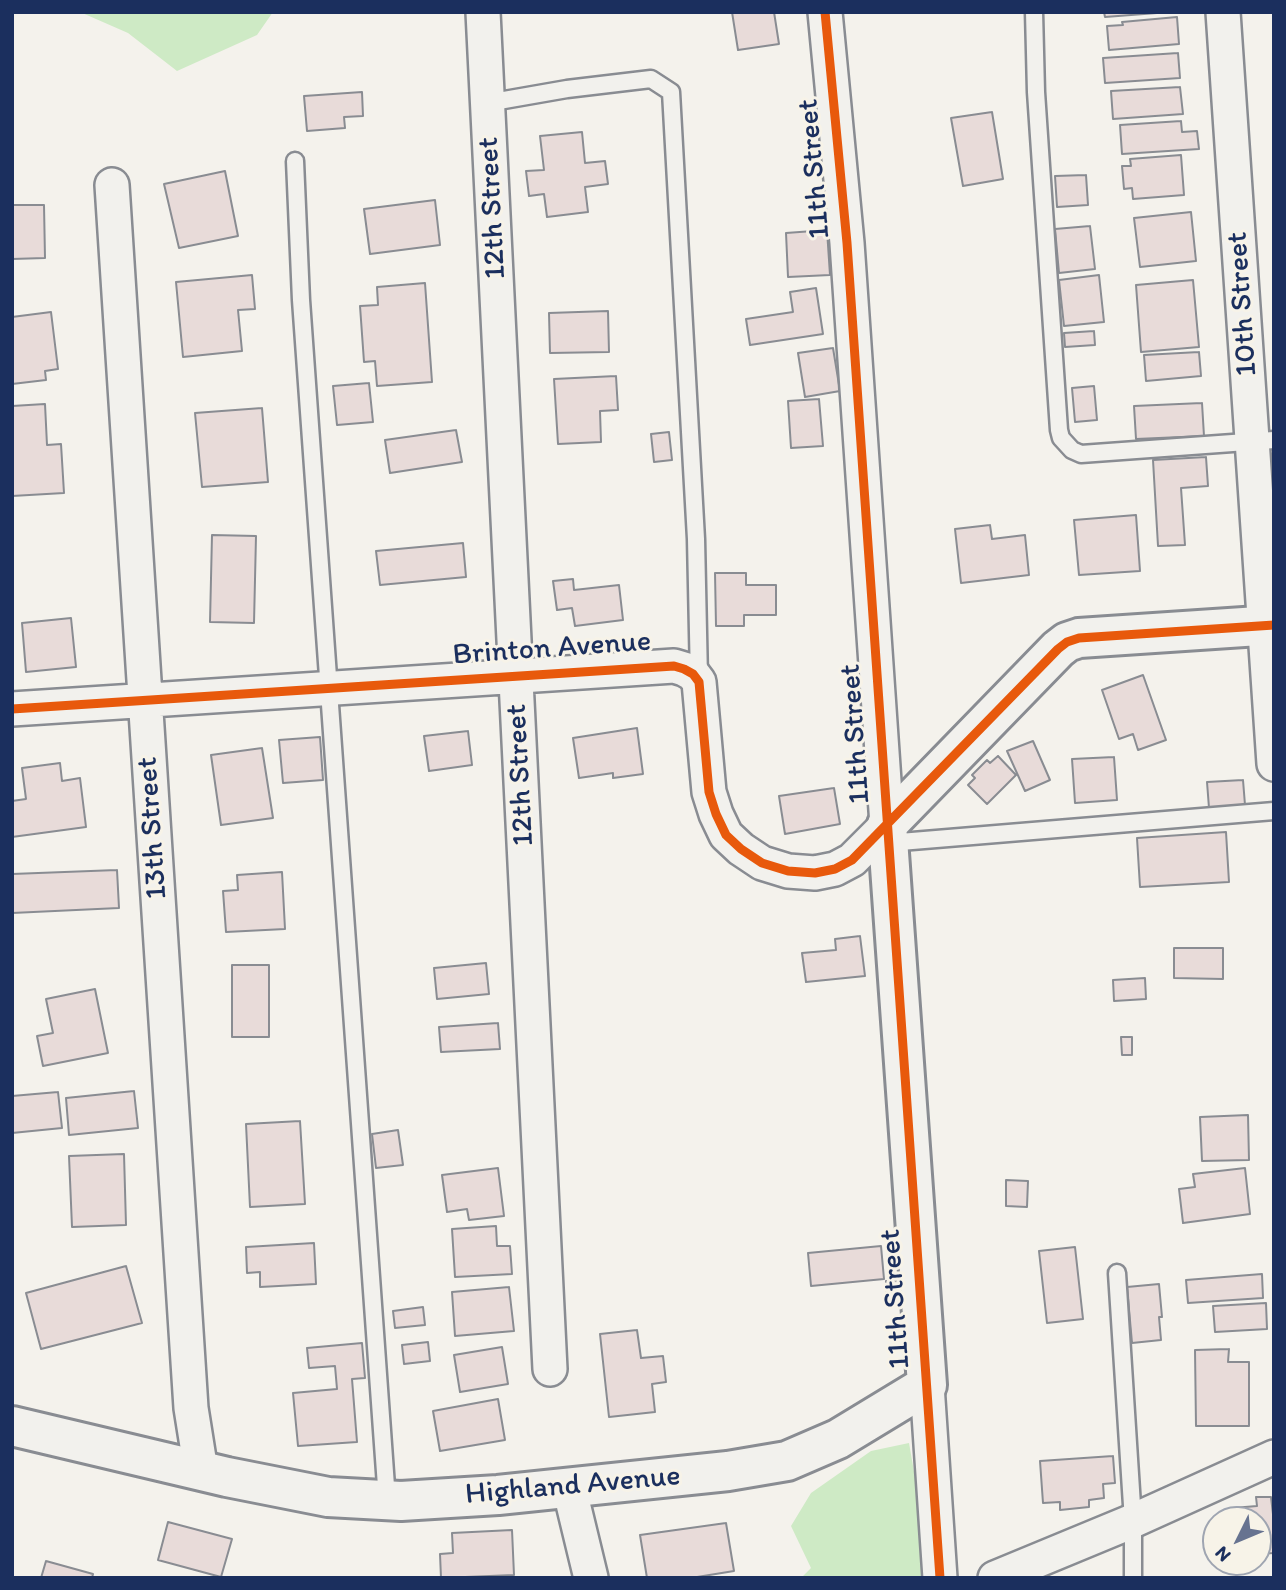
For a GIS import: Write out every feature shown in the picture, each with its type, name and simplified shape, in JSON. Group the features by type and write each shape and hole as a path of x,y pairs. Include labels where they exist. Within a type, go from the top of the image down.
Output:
{"street":[{"name":"12th Street","path":"483,12 551,1369"},
{"name":"11th Street","path":"825,12 848,257 940,1578"},
{"name":"10th Street","path":"1223,12 1263,441 1274,764"},
{"name":"13th Street","path":"112,185 191,1408 201,1471"},
{"path":"699,682 709,792 726,835 762,863 788,871 815,873 835,869 852,860 888,834 1067,642 1079,638 1269,626"},
{"name":"Brinton Avenue","path":"12,709 674,666 692,674 699,682"},
{"name":"Highland Avenue","path":"12,1426 201,1471 328,1497 401,1501 498,1495 729,1471 787,1461 838,1439 927,1385"},
{"path":"995,1578 1133,1521 1274,1457"},
{"path":"569,1487 591,1578"}],"lane":[{"path":"1034,12 1037,106 1061,438 1072,450 1081,454 1263,441"},
{"path":"487,103 567,89 651,79 671,92 696,539 699,682"},
{"path":"295,161 301,300 387,1500"},
{"path":"888,834 1274,811"},
{"path":"1117,1272 1133,1521 1133,1578"}],"green space":[{"path":"80,12 273,12 257,35 177,71 128,33"},
{"path":"909,1443 923,1523 926,1578 801,1578 811,1568 791,1526 811,1493 871,1451"}],"building":[{"path":"732,12 774,12 779,44 738,50"},
{"path":"1104,12 1170,12 1105,17"},
{"path":"1177,17 1179,44 1109,50 1107,26"},
{"path":"1178,53 1180,78 1105,83 1103,58"},
{"path":"1180,87 1183,114 1113,119 1111,91"},
{"path":"362,92 363,116 344,117 345,128 307,131 304,96"},
{"path":"992,112 1003,179 963,186 951,118"},
{"path":"1181,121 1182,132 1197,131 1199,149 1122,154 1120,125"},
{"path":"582,132 585,163 605,161 608,184 585,187 588,212 547,217 544,194 529,196 526,171 544,170 540,136"},
{"path":"1181,155 1184,195 1133,199 1132,188 1124,189 1122,166 1131,166 1130,159"},
{"path":"225,171 238,236 179,248 164,184"},
{"path":"1086,175 1088,205 1057,207 1055,176"},
{"path":"435,200 440,245 370,254 364,209"},
{"path":"12,205 44,205 45,258 12,259"},
{"path":"1191,212 1196,261 1140,267 1134,218"},
{"path":"1090,226 1095,269 1059,273 1055,229"},
{"path":"827,230 830,275 788,277 786,233"},
{"path":"252,275 255,309 238,310 242,351 183,357 176,282"},
{"path":"1099,275 1104,322 1064,326 1059,280"},
{"path":"1193,280 1199,347 1141,352 1136,285"},
{"path":"425,283 432,382 377,386 375,361 364,362 360,306 378,305 377,287"},
{"path":"816,288 823,334 750,345 746,319 793,312 790,292"},
{"path":"608,311 609,352 550,353 549,313"},
{"path":"51,312 58,369 45,371 46,380 12,384 12,317"},
{"path":"1094,331 1095,345 1065,347 1064,333"},
{"path":"833,348 840,391 805,397 798,353"},
{"path":"1199,352 1201,376 1146,381 1144,355"},
{"path":"616,376 618,410 600,411 601,442 558,444 554,379"},
{"path":"369,383 373,422 337,425 333,386"},
{"path":"1094,386 1097,420 1075,422 1072,388"},
{"path":"819,399 823,446 791,448 788,401"},
{"path":"1202,403 1204,436 1136,439 1134,406"},
{"path":"45,404 47,445 61,444 64,493 12,496 12,406"},
{"path":"262,408 268,482 202,487 195,413"},
{"path":"456,430 462,462 390,473 385,440"},
{"path":"669,432 672,460 654,462 651,434"},
{"path":"1206,457 1208,486 1181,488 1185,545 1158,546 1153,460"},
{"path":"1136,515 1140,571 1079,575 1074,520"},
{"path":"990,525 992,539 1025,535 1029,575 961,583 955,529"},
{"path":"212,535 256,536 254,623 210,622"},
{"path":"463,543 466,577 380,585 376,551"},
{"path":"715,573 746,573 746,585 776,585 776,615 744,615 744,626 716,626"},
{"path":"573,579 574,590 619,585 623,620 575,626 572,608 557,610 553,581"},
{"path":"71,618 76,667 26,672 22,623"},
{"path":"1143,675 1166,740 1138,750 1133,734 1119,739 1102,690"},
{"path":"637,728 643,774 613,778 613,773 579,778 573,738"},
{"path":"468,731 472,765 429,771 424,736"},
{"path":"320,737 323,780 283,783 279,740"},
{"path":"1033,741 1050,780 1025,791 1007,751"},
{"path":"262,748 273,818 221,825 211,755"},
{"path":"998,756 1016,775 987,804 968,785 975,778 972,775 987,760 990,763"},
{"path":"1114,757 1117,800 1075,803 1072,759"},
{"path":"60,763 62,781 80,778 86,827 12,837 12,801 26,799 22,768"},
{"path":"1243,780 1245,805 1209,808 1207,782"},
{"path":"834,788 840,824 785,834 779,796"},
{"path":"1226,832 1229,882 1140,887 1137,838"},
{"path":"117,870 119,908 12,913 12,874"},
{"path":"282,872 285,929 226,932 223,891 238,890 237,875"},
{"path":"860,936 865,976 806,982 802,953 836,950 835,939"},
{"path":"1174,948 1223,948 1223,979 1174,978"},
{"path":"486,963 489,994 437,999 434,968"},
{"path":"232,965 269,965 269,1037 232,1037"},
{"path":"1145,978 1146,999 1114,1001 1113,980"},
{"path":"95,989 108,1053 43,1066 37,1036 53,1033 46,999"},
{"path":"498,1023 500,1049 441,1052 439,1027"},
{"path":"1121,1037 1132,1037 1132,1055 1122,1055"},
{"path":"134,1091 138,1128 69,1135 66,1098"},
{"path":"58,1092 62,1128 12,1133 12,1096"},
{"path":"1248,1115 1249,1160 1202,1161 1200,1117"},
{"path":"300,1121 305,1204 250,1207 246,1124"},
{"path":"398,1130 403,1165 376,1168 372,1134"},
{"path":"124,1154 126,1225 72,1227 69,1156"},
{"path":"498,1168 504,1216 469,1220 467,1209 447,1212 442,1175"},
{"path":"1245,1168 1250,1214 1183,1223 1179,1189 1195,1187 1193,1174"},
{"path":"1006,1180 1028,1181 1027,1207 1006,1206"},
{"path":"496,1226 497,1246 510,1246 512,1274 455,1277 452,1229"},
{"path":"314,1243 316,1284 260,1287 260,1272 247,1273 246,1247"},
{"path":"881,1246 884,1279 811,1286 808,1253"},
{"path":"1075,1247 1083,1319 1047,1323 1039,1251"},
{"path":"126,1266 142,1323 41,1349 26,1293"},
{"path":"1262,1274 1263,1298 1188,1303 1186,1280"},
{"path":"908,1280 909,1302 887,1303 886,1281"},
{"path":"1159,1284 1161,1340 1132,1343 1127,1287"},
{"path":"509,1287 514,1331 455,1336 452,1292"},
{"path":"1266,1303 1267,1329 1215,1332 1213,1306"},
{"path":"423,1307 425,1325 395,1328 393,1311"},
{"path":"637,1330 641,1358 663,1356 666,1382 652,1384 655,1412 609,1417 600,1334"},
{"path":"428,1342 430,1361 404,1364 402,1345"},
{"path":"362,1343 365,1378 352,1379 357,1442 298,1446 293,1393 337,1389 335,1366 309,1368 307,1348"},
{"path":"502,1347 508,1384 460,1392 454,1355"},
{"path":"1229,1349 1228,1362 1249,1362 1249,1426 1196,1426 1195,1350"},
{"path":"498,1399 505,1440 440,1451 433,1411"},
{"path":"1113,1456 1115,1483 1103,1484 1104,1498 1089,1500 1089,1507 1060,1510 1060,1502 1043,1503 1040,1461"},
{"path":"1256,1497 1271,1497 1274,1523 1274,1553 1272,1506 1257,1506"},
{"path":"168,1522 232,1539 221,1577 158,1560"},
{"path":"726,1523 734,1571 691,1578 647,1578 640,1535"},
{"path":"512,1530 514,1575 441,1578 440,1554 453,1553 452,1533"},
{"path":"46,1561 93,1574 92,1578 41,1578"}],"cycle path":[{"path":"825,12 847,243 940,1578"},
{"path":"12,709 674,666 693,674 699,682 709,792 726,835 762,863 788,871 815,873 835,869 852,860 1067,642 1079,638 1274,625"}]}
